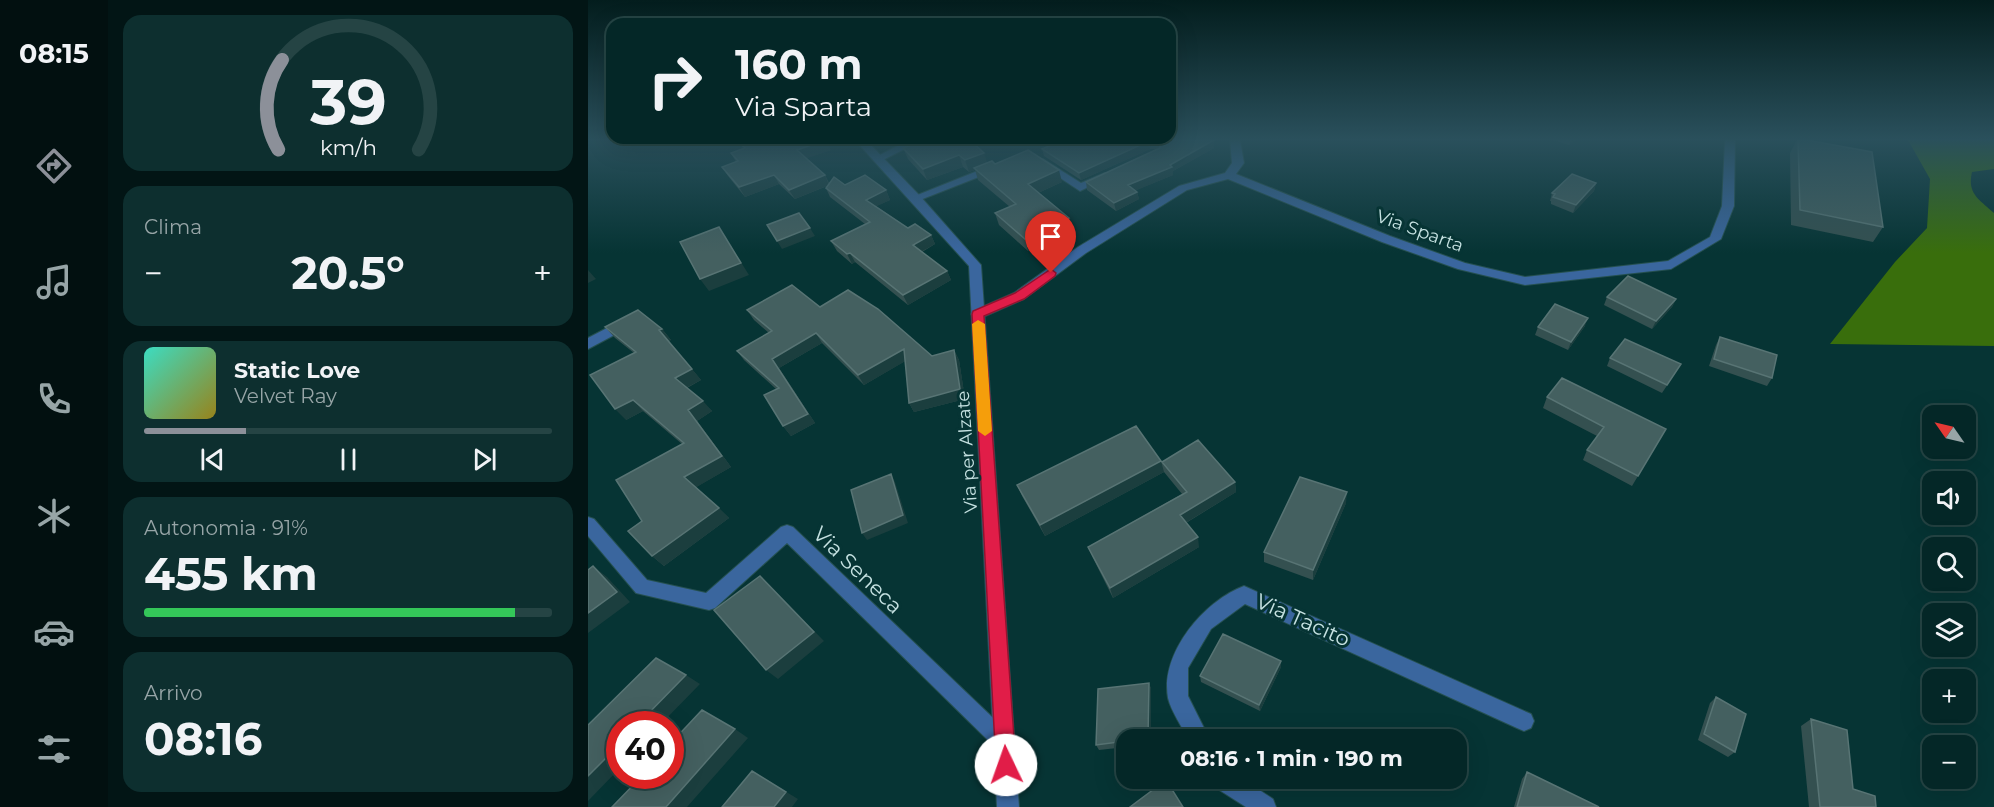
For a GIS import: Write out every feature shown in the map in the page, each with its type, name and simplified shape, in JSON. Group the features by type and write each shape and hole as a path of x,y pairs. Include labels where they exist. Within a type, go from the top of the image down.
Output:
{"street":[{"name":"Via per Alzate","path":"897,178 975,265 1008,807"},
{"path":"916,198 967,178"},
{"path":"1065,178 1080,188 1102,178"},
{"path":"978,314 1020,296 1082,250 1183,188 1220,178"},
{"name":"Via Sparta","path":"1237,178 1440,259 1525,281 1671,265 1715,239 1728,206 1729,178"},
{"path":"588,344 639,316"},
{"name":"Via Seneca","path":"588,524 642,587 709,602 787,532 1005,743"},
{"name":"Via Tacito","path":"1194,729 1178,698 1178,666 1204,623 1244,594 1524,721"},
{"path":"1238,789 1265,807"}],"green space":[{"path":"1971,178 1971,186 1975,196 1994,213 1994,346 1830,344 1895,262 1927,228 1930,179"}],"building":[{"path":"731,178 766,178 739,187"},
{"path":"777,178 819,178 789,190"},
{"path":"834,178 845,185 860,178 869,178 886,190 866,200 908,228 915,224 931,235 913,245 947,271 903,295 850,253 847,254 831,241 870,222 826,188"},
{"path":"985,178 1042,178 1028,184 1069,218 1025,239 995,213 1016,204"},
{"path":"1095,178 1146,178 1128,185 1137,192 1114,203 1086,182"},
{"path":"1568,178 1582,178 1596,183 1576,205 1553,197 1555,194 1552,193"},
{"path":"1799,178 1876,178 1883,227 1800,210"},
{"path":"799,213 810,228 777,241 767,225"},
{"path":"719,227 741,263 700,279 680,242"},
{"path":"1628,276 1676,299 1656,321 1607,297"},
{"path":"792,285 820,307 848,290 878,309 932,356 954,350 960,389 909,403 904,349 858,375 816,333 772,359 808,414 783,426 764,395 779,388 737,351 772,331 747,310"},
{"path":"1555,304 1588,318 1571,342 1538,327"},
{"path":"638,310 662,329 659,330 692,369 675,378 703,401 688,410 722,456 684,477 719,508 652,556 628,531 642,521 616,480 684,443 633,400 615,409 590,375 636,352 605,327"},
{"path":"1720,337 1777,355 1772,378 1714,359"},
{"path":"1625,339 1681,364 1667,385 1610,358"},
{"path":"1562,378 1666,429 1638,476 1587,450 1604,427 1547,397"},
{"path":"1136,426 1161,461 1040,525 1017,485"},
{"path":"1198,440 1235,482 1180,515 1198,537 1110,588 1088,547 1187,492 1162,462"},
{"path":"891,474 903,515 862,533 851,490"},
{"path":"1300,477 1347,492 1313,570 1264,552"},
{"path":"593,566 617,592 588,613 588,570"},
{"path":"760,576 814,632 766,670 714,610"},
{"path":"1223,634 1281,661 1259,705 1200,676"},
{"path":"656,658 686,675 651,711 606,711 606,758 588,776 588,725"},
{"path":"1149,683 1148,729 1116,729 1116,742 1096,745 1098,689"},
{"path":"1716,697 1746,714 1735,752 1704,734"},
{"path":"702,710 735,729 684,787 684,729"},
{"path":"1811,719 1847,730 1853,789 1875,796 1876,807 1820,807"},
{"path":"752,771 786,792 774,807 722,807"},
{"path":"1527,772 1599,807 1517,807"},
{"path":"629,789 682,789 666,807 612,807"},
{"path":"1154,789 1172,789 1183,807 1130,807"}],"slow traffic":[{"path":"978,324 985,431"}],"route":[{"path":"1006,765 978,314 1020,296 1051,273"}]}
